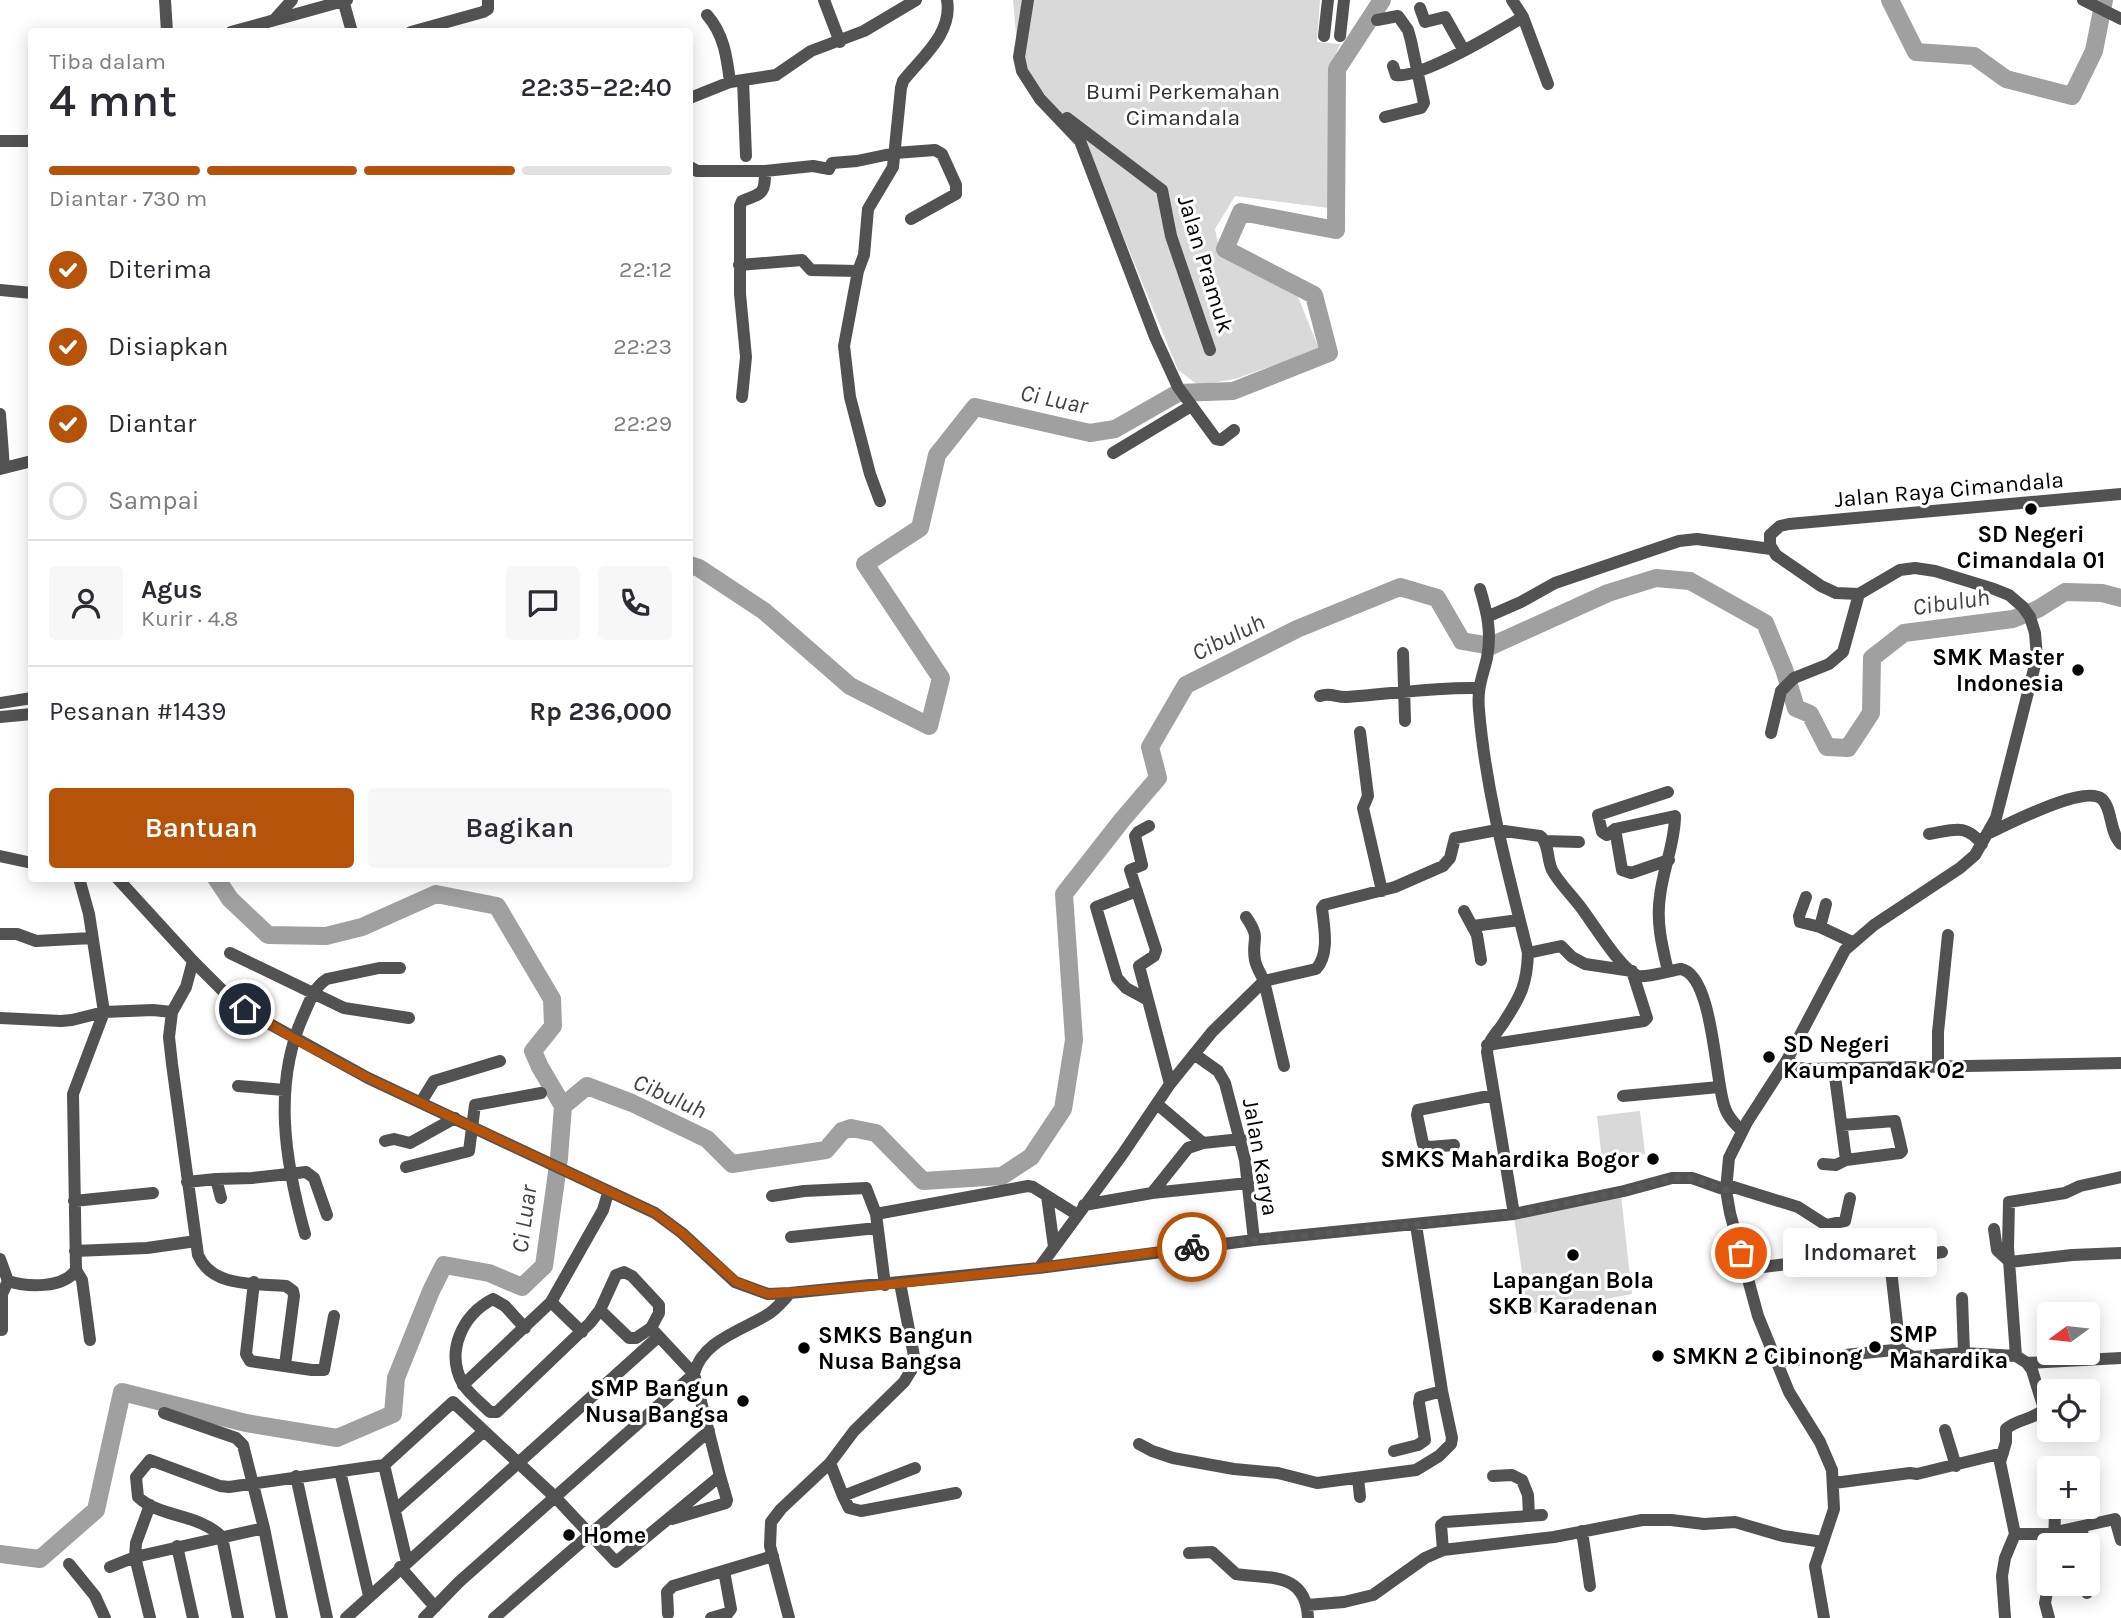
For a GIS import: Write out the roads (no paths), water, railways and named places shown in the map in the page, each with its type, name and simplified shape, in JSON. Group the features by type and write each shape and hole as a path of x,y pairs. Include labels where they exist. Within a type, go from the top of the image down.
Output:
{"street":[{"path":"165,0 167,28"},
{"path":"275,20 292,0"},
{"path":"246,28 345,0 351,28"},
{"path":"425,28 483,12 488,9 488,0"},
{"path":"824,0 840,42"},
{"path":"693,97 736,81 776,75 811,51 840,42 894,6 916,0"},
{"path":"880,501 870,474 850,397 844,346 858,271 864,255 867,209 890,175 895,153 903,81 944,29 948,16 947,0"},
{"path":"1030,0 1019,57 1022,71 1040,99 1080,141 1152,330 1178,387 1216,439 1221,440 1234,430"},
{"name":"Jalan Pramuk","path":"1030,0 1027,57 1035,82 1057,109 1080,129 1163,190 1171,236 1210,350"},
{"path":"1328,0 1340,36"},
{"path":"1324,36 1344,0"},
{"path":"2083,0 2097,9 2119,17"},
{"path":"1515,1 1548,84"},
{"path":"1420,8 1425,22 1445,17 1463,49"},
{"path":"707,15 719,31 736,81 746,156"},
{"path":"1377,20 1399,17 1408,30 1423,107 1385,117"},
{"path":"1393,66 1396,75 1417,72 1489,38 1523,17"},
{"path":"0,141 28,143"},
{"path":"693,169 697,171 765,171 813,166 829,169 832,163 935,150 942,154 956,185 956,194 911,219"},
{"path":"742,397 747,357 740,302 740,206 742,201 762,194 765,189 765,171"},
{"path":"739,265 802,260 811,270 858,271"},
{"path":"0,290 28,293"},
{"path":"1113,453 1190,405"},
{"path":"0,414 2,469 28,462"},
{"name":"Jalan Raya Cimandala","path":"1771,549 1770,536 1780,526 2121,494"},
{"path":"1489,616 1555,583 1679,541 1697,539 1771,549 1787,564 1829,590 1859,593 1900,570 1915,568 1935,571 1994,589 2009,595 2026,612 2038,646 1996,818 1986,838 1975,855 1960,868 1852,942 1832,972 1787,1060 1742,1131 1729,1158 1727,1187 1758,1316 1795,1404 1827,1455 1834,1483 1834,1510 1815,1566 1824,1618"},
{"path":"1480,589 1489,616 1487,657 1477,688 1487,777 1497,830 1528,953 1525,986 1487,1045 1514,1214"},
{"path":"1771,733 1781,691 1794,678 1829,664 1843,652 1859,593"},
{"path":"1403,653 1405,722"},
{"path":"1320,696 1333,694 1344,697 1404,690 1477,688"},
{"path":"0,703 28,699"},
{"path":"0,717 28,714"},
{"path":"1360,732 1368,796 1363,808 1382,891"},
{"path":"1668,792 1599,814 1603,834 1607,835 1615,829 1675,816 1658,914 1668,971"},
{"path":"1929,834 1965,829 1986,838 2047,807 2091,794 2105,803 2114,835 2121,844"},
{"path":"1149,826 1135,836 1142,863 1130,870 1156,950 1155,955 1139,966 1170,1084"},
{"path":"1615,829 1622,870 1631,873 1669,860"},
{"path":"1039,1268 1170,1084 1212,1032 1264,981 1320,966 1325,940 1324,905 1409,883 1443,866 1450,858 1453,838 1497,830 1540,836 1545,841 1554,873 1605,943 1632,971 1639,976 1645,976 1687,970 1693,977 1710,1017 1716,1047 1719,1087 1729,1117 1742,1131"},
{"path":"1545,841 1579,842"},
{"path":"0,856 28,862"},
{"path":"80,882 89,914 104,1012 73,1094 76,1270 82,1280 90,1340"},
{"path":"121,882 233,1001 293,1038 368,1078 646,1209 682,1233 736,1282 768,1294 885,1285 1254,1240 1514,1214 1672,1178 1692,1178 1798,1207 1826,1225 1836,1243"},
{"path":"1137,891 1096,907 1117,978 1126,988 1148,1000"},
{"path":"1806,897 1799,916 1800,922 1820,927 1852,942"},
{"path":"1820,927 1826,904"},
{"path":"1464,911 1480,945 1481,960"},
{"path":"1246,917 1255,930 1255,962 1264,981 1284,1066"},
{"path":"1473,926 1519,920"},
{"path":"0,934 17,934 36,941 92,938"},
{"path":"1938,1068 1938,1032 1948,935"},
{"path":"1528,953 1558,945 1576,960 1586,964 1632,971"},
{"path":"230,953 313,995 351,1010 410,1018"},
{"path":"193,961 190,976 172,1012 169,1037 196,1245 202,1263 215,1276 286,1286 293,1291 285,1365"},
{"path":"305,1234 285,1128 284,1090 293,1038 313,995 327,979 379,968 400,968"},
{"path":"1487,1045 1646,1020 1647,1015 1632,971"},
{"path":"0,1018 72,1020 104,1012 172,1012"},
{"name":"Jalan Karya","path":"1194,1054 1222,1076 1241,1139 1254,1240"},
{"path":"421,1102 434,1081 500,1060"},
{"path":"1787,1060 1801,1069 2121,1063"},
{"path":"1834,1069 1846,1160"},
{"path":"238,1086 284,1090"},
{"path":"1623,1096 1719,1087"},
{"path":"406,1167 467,1153 470,1148 475,1105 541,1093"},
{"path":"1454,1145 1429,1147 1423,1144 1417,1115 1419,1110 1494,1095"},
{"path":"1157,1104 1203,1143"},
{"path":"386,1140 410,1143 455,1118"},
{"path":"1823,1164 1836,1165 1846,1160 1902,1151 1895,1121 1842,1125"},
{"path":"1152,1193 1184,1151 1203,1143 1241,1139"},
{"path":"187,1182 311,1173 327,1215"},
{"path":"2005,1618 2002,1576 2005,1558 2015,1534 2000,1462 2006,1429 2012,1423 2036,1417 2044,1409 2032,1370 2021,1359 2010,1262 2009,1202 2065,1193 2080,1186 2121,1177"},
{"path":"216,1179 221,1198"},
{"path":"876,1214 1028,1186 1080,1210 1152,1193 1248,1183"},
{"path":"772,1196 864,1187 868,1190 876,1214 885,1285"},
{"path":"463,1385 551,1302 603,1210 608,1193"},
{"path":"74,1201 153,1194"},
{"path":"1047,1196 1054,1247"},
{"path":"1826,1225 1844,1221 1850,1198"},
{"path":"1139,1444 1173,1458 1234,1469 1278,1473 1317,1483 1416,1470 1429,1464 1451,1444 1452,1438 1441,1391 1416,1225"},
{"path":"790,1237 877,1228"},
{"path":"1994,1229 1997,1250 2010,1262 2121,1253"},
{"path":"75,1251 147,1248 189,1242"},
{"path":"1900,1350 1886,1256 1942,1252"},
{"path":"0,1259 8,1281 2,1294 2,1329"},
{"path":"1746,1269 1804,1262"},
{"path":"8,1281 33,1285 62,1280 76,1270"},
{"path":"346,1618 654,1332 659,1305 627,1273 616,1275 600,1310 582,1332 496,1412 490,1412 463,1385 455,1354 459,1334 463,1326 490,1300 497,1300 525,1328"},
{"path":"254,1282 246,1357 250,1361 324,1370 334,1316"},
{"path":"789,1618 773,1556 769,1533 771,1522 781,1508 830,1462 854,1431 897,1389 912,1369 914,1356 900,1283"},
{"path":"414,1618 459,1582 693,1370 705,1353 723,1338 769,1313 790,1293"},
{"path":"1962,1298 1964,1353"},
{"path":"551,1302 582,1332"},
{"path":"600,1310 632,1339 654,1332"},
{"path":"654,1332 693,1370 727,1500 726,1503 668,1520"},
{"path":"1776,1362 1900,1350 1913,1357 1964,1353 2021,1359 2121,1358"},
{"path":"1395,1451 1418,1445 1425,1440 1420,1397 1441,1391"},
{"path":"239,1618 222,1536 205,1523 150,1505 138,1497 136,1477 150,1460 220,1486 384,1465 453,1402 553,1496 616,1562 720,1476"},
{"path":"164,1413 236,1438 243,1445 264,1528 282,1618"},
{"path":"1945,1430 1956,1466"},
{"path":"494,1618 709,1431"},
{"path":"395,1510 483,1433"},
{"path":"1834,1483 1910,1472 1917,1474 2003,1453"},
{"path":"830,1462 851,1510 861,1511 956,1493"},
{"path":"384,1465 395,1510 403,1564 433,1604"},
{"path":"843,1496 915,1468"},
{"path":"340,1471 369,1596"},
{"path":"1493,1476 1512,1475 1522,1480 1528,1494 1529,1516"},
{"path":"296,1476 327,1618"},
{"path":"1358,1478 1360,1497"},
{"path":"150,1505 136,1543 135,1557 150,1618"},
{"path":"1443,1550 1441,1525 1445,1522 1542,1515"},
{"path":"1189,1553 1212,1552 1236,1574 1282,1579 1296,1590 1307,1611 1373,1595 1425,1558 1443,1550 1658,1519 1693,1524 1735,1522 1783,1536 1823,1542"},
{"path":"2068,1533 2118,1519 2121,1540"},
{"path":"2082,1527 2082,1533"},
{"path":"110,1567 177,1546 264,1528"},
{"path":"1582,1531 1590,1586"},
{"path":"2015,1534 2037,1536"},
{"path":"177,1546 192,1618"},
{"path":"668,1614 666,1597 669,1588 773,1556"},
{"path":"69,1564 95,1596 105,1618"},
{"path":"711,1618 728,1614 731,1609 724,1571"},
{"path":"2046,1596 2045,1603 2049,1618"},
{"path":"424,1618 433,1604"}],"waterway":[{"name":"Ci Luar","path":"693,566 764,611 850,686 929,726 941,678 865,564 920,528 937,455 975,407 1090,433 1115,429 1178,393 1233,391 1329,353 1314,295 1225,249 1241,212 1336,230 1337,69 1382,0"},
{"name":"Ci Luar","path":"1890,0 1916,52 1974,56 2006,79 2072,96 2094,51 2104,0"},
{"name":"Cibuluh","path":"563,1106 587,1086 632,1103 707,1139 732,1164 826,1150 842,1131 851,1128 876,1133 923,1181 1002,1176 1031,1157 1063,1109 1074,1040 1064,894 1158,778 1150,747 1186,685 1297,629 1400,587 1437,598 1462,641 1491,646 1608,593 1656,578 1690,581 1765,623 1796,708 1810,714 1827,747 1848,748 1871,713 1872,658 1904,633 2013,619 2038,609 2065,592 2102,593 2121,598"},
{"name":"Ci Luar","path":"0,1554 40,1559 96,1510 122,1392 246,1423 337,1438 393,1414 396,1378 444,1265 489,1273 522,1287 544,1266 559,1158 563,1106 533,1051 553,1026 552,999 497,906 436,894 362,927 326,936 268,935 230,899 219,882"}],"place":[{"name":"SD Negeri Cimandala 01","path":"2031,509"},
{"name":"SMK Master Indonesia","path":"2078,670"},
{"name":"SD Negeri Kaumpandak 02","path":"1769,1057"},
{"name":"SMKS Mahardika Bogor","path":"1653,1159"},
{"name":"Indomaret","path":"1741,1253"},
{"name":"Lapangan Bola SKB Karadenan","path":"1573,1255"},
{"name":"SMP Mahardika","path":"1875,1347"},
{"name":"SMKS Bangun Nusa Bangsa","path":"804,1348"},
{"name":"SMKN 2 Cibinong","path":"1658,1356"},
{"name":"SMP Bangun Nusa Bangsa","path":"743,1401"},
{"name":"Home","path":"569,1535"}],"park label":[{"name":"Bumi Perkemahan Cimandala","path":"1183,104"}]}
